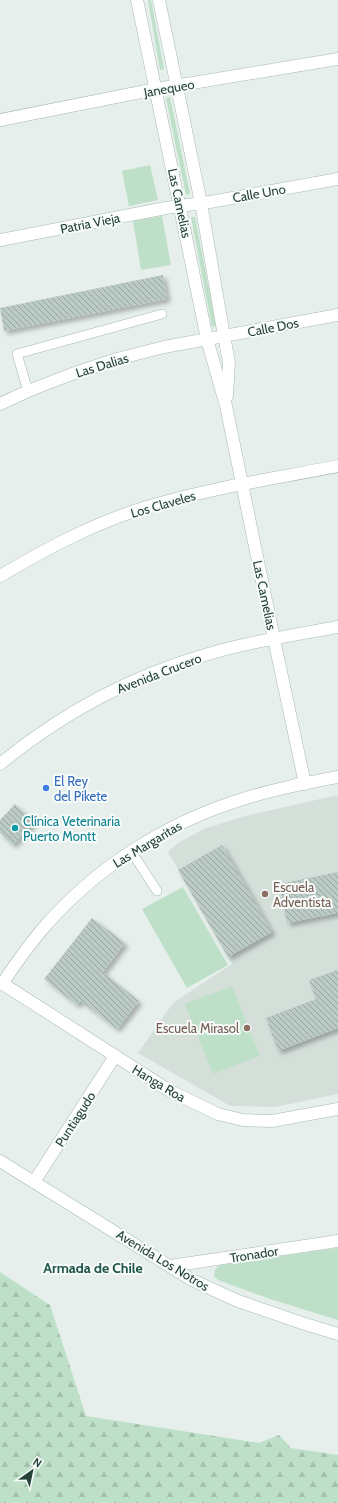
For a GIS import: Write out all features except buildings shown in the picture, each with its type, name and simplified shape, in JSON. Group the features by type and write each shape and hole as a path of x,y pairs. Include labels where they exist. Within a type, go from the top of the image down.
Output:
{"street":[{"name":"Las Camelias","path":"137,0 207,339 226,406 243,485 304,784"},
{"name":"Las Camelias","path":"159,0 201,203 229,362 226,406"},
{"name":"Janequeo","path":"0,120 156,89 338,59"},
{"name":"Calle Uno","path":"180,206 338,179"},
{"name":"Patria Vieja","path":"0,240 180,206"},
{"name":"Calle Dos","path":"207,339 338,315"},
{"name":"Las Dalias","path":"0,404 28,391 72,374 117,359 164,347 207,339"},
{"name":"Los Claveles","path":"0,576 30,558 71,538 156,504 338,466"},
{"name":"Avenida Crucero","path":"0,764 47,728 77,709 140,678 172,665 206,655 274,639 338,627"},
{"name":"Las Margaritas","path":"1,983 40,932 61,909 83,888 131,851 165,831 214,808 244,798 338,776"},
{"name":"Hanga Roa","path":"1,983 170,1091 218,1114 243,1120 272,1121 338,1109"},
{"name":"Puntiagudo","path":"34,1182 115,1056"},
{"name":"Avenida Los Notros","path":"0,1161 192,1280 238,1301 338,1334"},
{"name":"Tronador","path":"170,1266 338,1241"}],"lane":[{"path":"28,391 17,354 162,314"},
{"path":"131,851 157,891"}],"shaded area":[{"path":"338,795 338,1094 275,1107 230,1106 138,1053 173,1003 232,964 168,852 178,843 204,829 245,816"}],"green space":[{"path":"148,0 151,0 164,69 160,70"},
{"path":"170,97 190,194 186,195 166,98"},
{"path":"150,165 158,200 129,206 122,171"},
{"path":"162,216 171,265 141,270 133,221"},
{"path":"191,217 195,217 216,326 212,327"},
{"path":"183,887 228,965 187,988 142,909"},
{"path":"232,986 260,1056 213,1074 185,1004"},
{"path":"338,1248 338,1320 270,1299 218,1280 214,1276 215,1270 219,1265"},
{"path":"0,1272 50,1305 86,1416 259,1443 279,1435 291,1448 338,1455 338,1503 0,1503"}],"place":[{"name":"El Rey del Pikete","path":"46,788"},
{"name":"Clínica Veterinaria Puerto Montt","path":"15,828"},
{"name":"Escuela Adventista","path":"265,894"},
{"name":"Escuela Mirasol","path":"247,1028"}],"district":[{"name":"Armada de Chile","path":"93,1268"}]}
